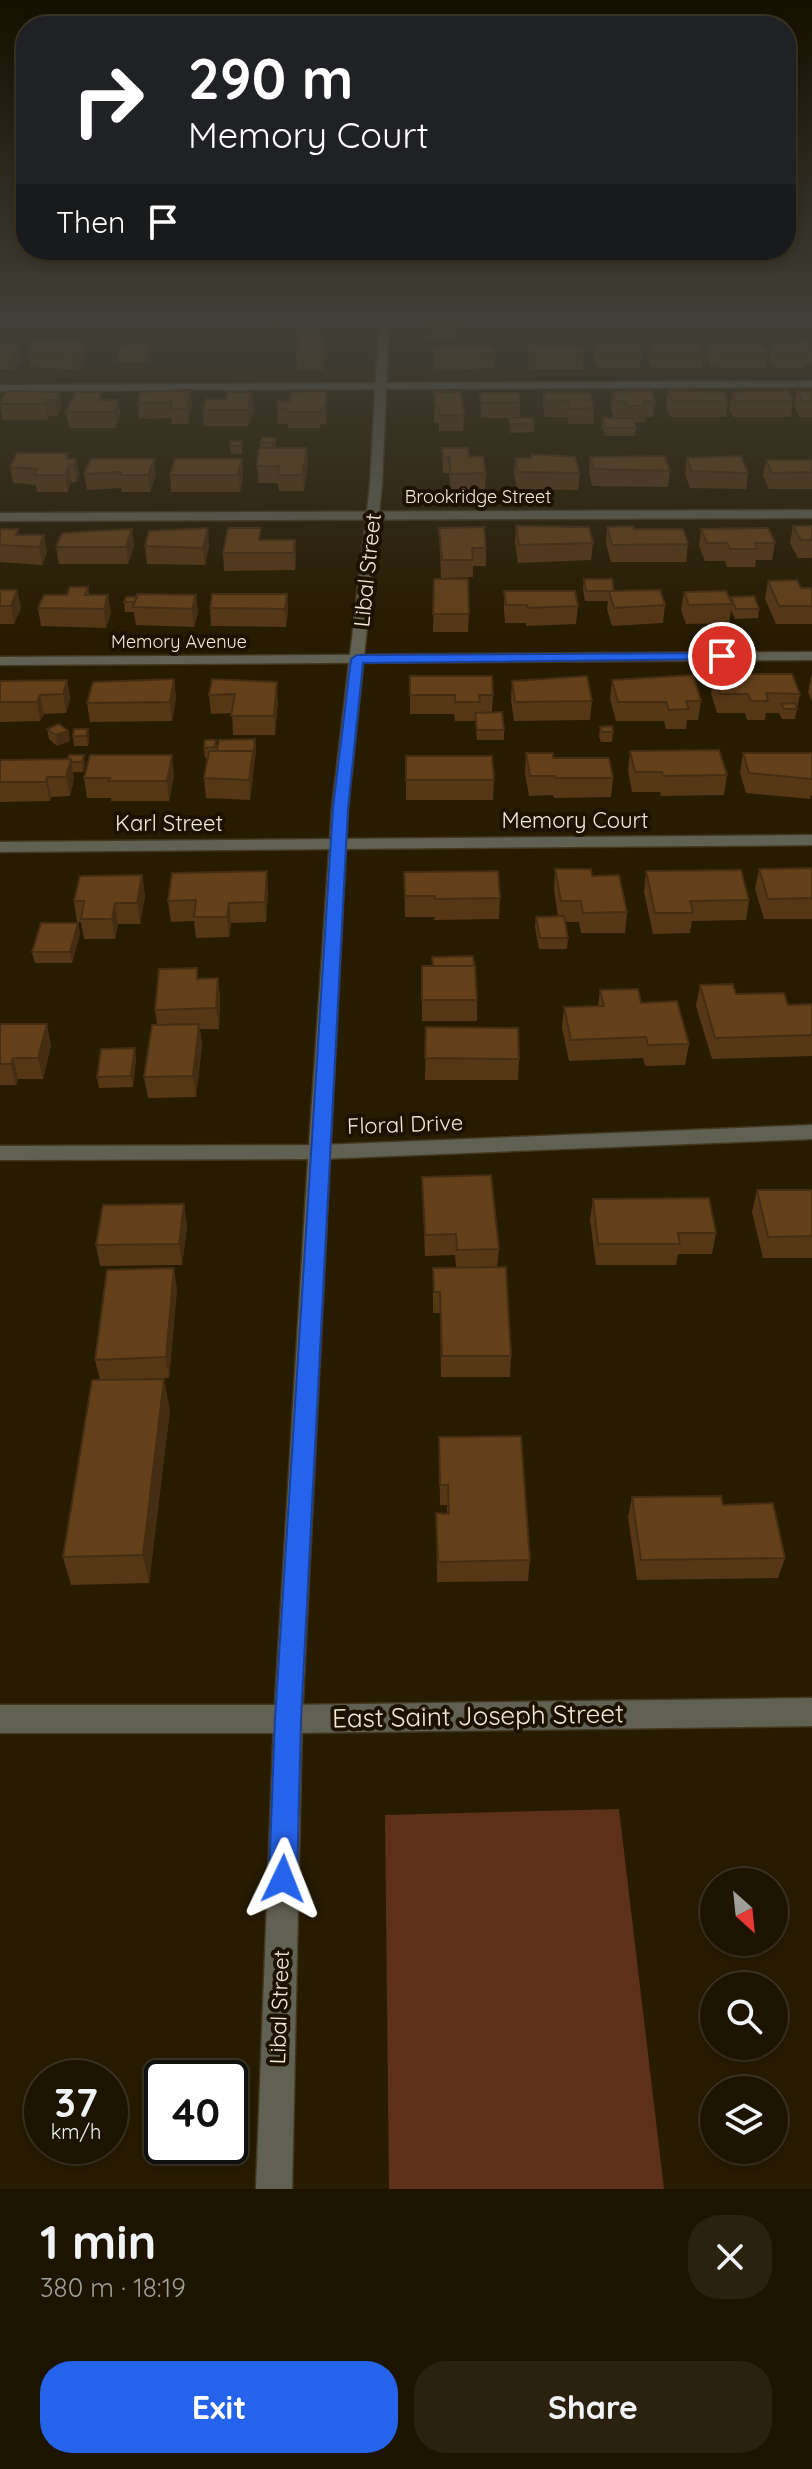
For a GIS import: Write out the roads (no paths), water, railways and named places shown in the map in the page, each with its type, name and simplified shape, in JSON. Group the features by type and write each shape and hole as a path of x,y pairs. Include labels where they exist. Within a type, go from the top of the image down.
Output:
{"street":[{"name":"Libal Street","path":"274,2189 288,1719 338,844 373,515 379,424"},
{"name":"Brookridge Street","path":"0,517 812,514"},
{"path":"357,659 812,656"},
{"name":"Memory Avenue","path":"0,661 357,659"},
{"name":"Memory Court","path":"338,844 812,840"},
{"name":"Karl Street","path":"0,847 338,844"},
{"name":"Floral Drive","path":"0,1153 320,1152 812,1132"},
{"name":"East Saint Joseph Street","path":"0,1719 288,1719 812,1712"}]}
